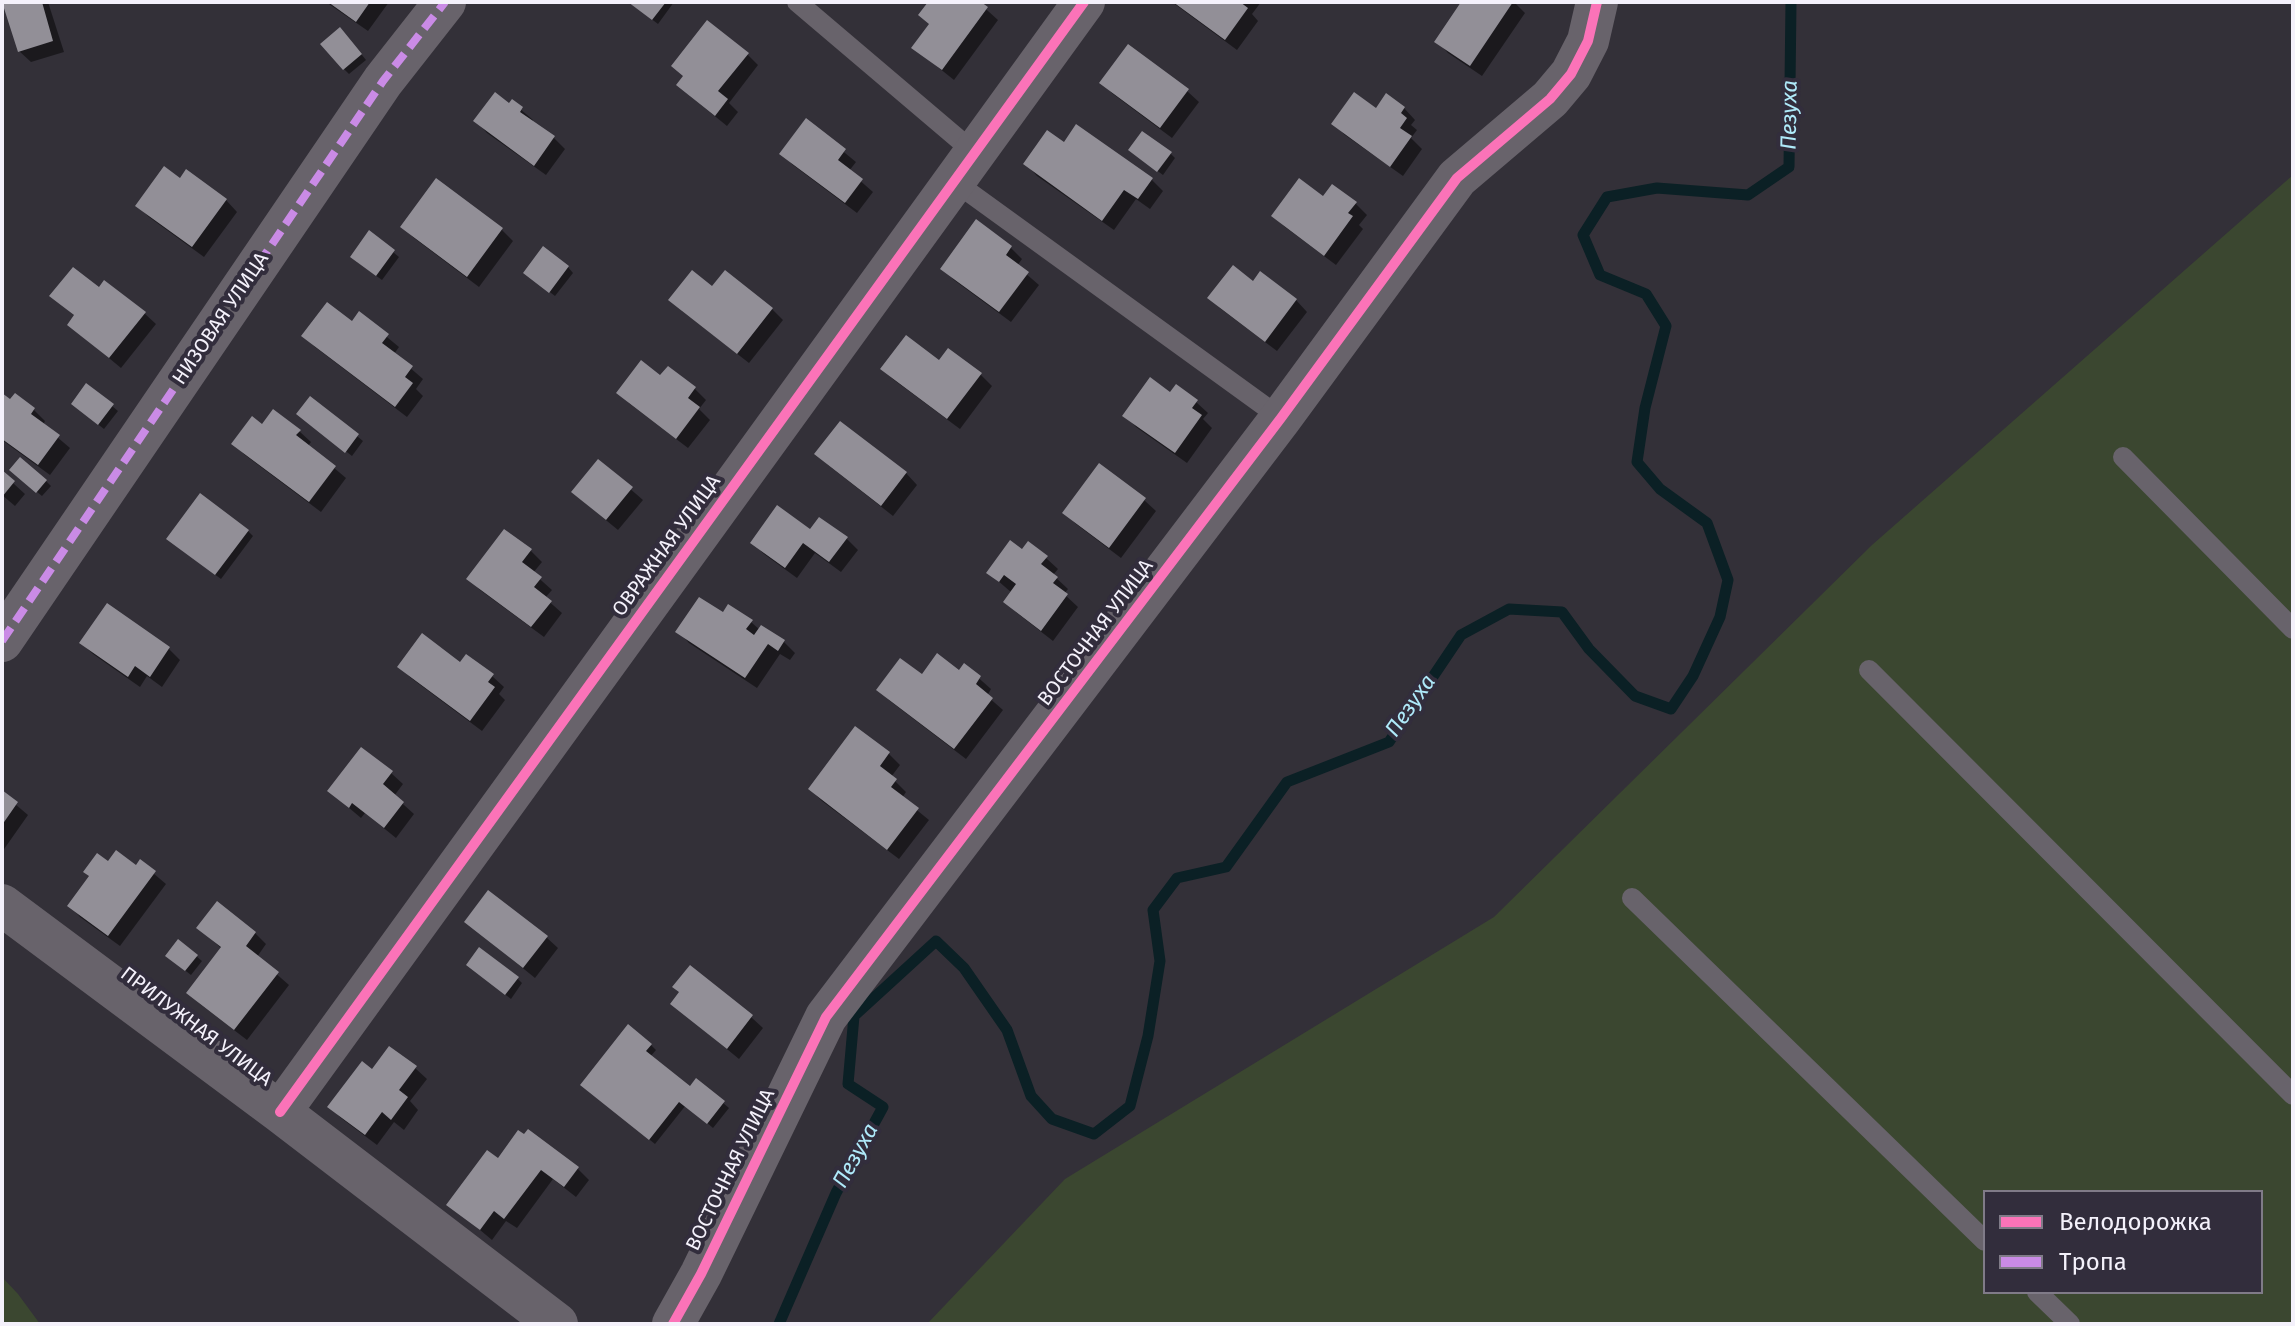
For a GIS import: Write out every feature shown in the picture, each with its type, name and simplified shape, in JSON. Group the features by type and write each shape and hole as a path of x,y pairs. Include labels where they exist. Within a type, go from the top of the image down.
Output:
{"street":[{"name":"НИЗОВАЯ УЛИЦА","path":"2,641 383,81 445,2"},
{"name":"ОВРАЖНАЯ УЛИЦА","path":"280,1112 1084,2"},
{"name":"ВОСТОЧНАЯ УЛИЦА","path":"673,1324 701,1274 826,1017 1281,418 1457,178 1550,99 1571,74 1588,41 1597,2"},
{"name":"ПРИЛУЖНАЯ УЛИЦА","path":"2,905 557,1324"}],"lane":[{"path":"797,2 965,168 1281,418"},
{"path":"2123,457 2293,629"},
{"path":"1869,670 2293,1095"},
{"path":"1632,898 1983,1239"},
{"path":"2039,1294 2070,1324"}],"green space":[{"path":"2293,175 2293,1324 927,1324 1065,1179 1494,917 1872,545"},
{"path":"2,1277 18,1294 40,1324 2,1324"}],"building":[{"path":"2,2 42,2 53,41 18,52"},
{"path":"328,2 370,2 356,22"},
{"path":"628,2 666,2 652,20"},
{"path":"928,2 981,2 988,7 942,70 911,48 929,24 918,15"},
{"path":"1173,2 1240,2 1248,8 1225,40"},
{"path":"1461,2 1513,2 1470,66 1434,42"},
{"path":"707,20 749,53 718,91 728,99 715,116 676,85 683,76 671,66"},
{"path":"340,27 362,54 343,70 320,44"},
{"path":"1128,44 1189,89 1160,128 1099,83"},
{"path":"495,92 509,103 512,99 523,107 520,112 555,136 534,166 473,121"},
{"path":"1354,92 1376,108 1386,93 1405,107 1401,113 1407,118 1400,128 1412,136 1390,167 1331,124"},
{"path":"806,118 846,149 838,160 863,179 845,203 779,154"},
{"path":"1076,124 1153,178 1138,199 1124,190 1102,221 1023,164 1047,130 1064,142"},
{"path":"1142,131 1172,152 1157,172 1128,150"},
{"path":"164,166 180,178 186,169 227,199 192,247 135,206"},
{"path":"436,178 503,228 467,277 400,227"},
{"path":"1299,178 1323,196 1332,184 1357,202 1348,213 1353,216 1324,256 1271,216"},
{"path":"976,219 1012,246 1006,255 1029,272 999,312 940,269"},
{"path":"369,230 395,250 376,276 350,257"},
{"path":"543,246 569,266 549,293 523,273"},
{"path":"1233,265 1253,281 1260,271 1297,299 1265,342 1207,298"},
{"path":"73,267 99,287 104,280 146,312 109,358 67,325 74,315 49,296"},
{"path":"692,270 712,286 725,270 773,308 737,354 668,300"},
{"path":"327,302 352,321 359,311 389,334 382,343 413,366 405,377 413,383 395,407 301,336"},
{"path":"906,335 939,360 948,348 982,373 947,419 880,369"},
{"path":"641,360 660,375 668,366 696,387 688,398 700,407 676,439 616,393"},
{"path":"1150,377 1170,392 1176,384 1198,400 1192,408 1202,415 1175,453 1122,416"},
{"path":"86,383 114,404 98,425 71,404"},
{"path":"2,393 10,399 15,393 35,408 31,414 60,435 38,465 2,439"},
{"path":"310,396 359,434 345,453 296,414"},
{"path":"273,409 301,430 296,435 336,466 309,502 231,444 252,416 262,424"},
{"path":"840,421 907,472 881,506 814,454"},
{"path":"20,457 47,480 36,493 9,470"},
{"path":"598,459 633,487 606,520 571,492"},
{"path":"1099,463 1146,498 1109,548 1062,513"},
{"path":"2,470 15,481 2,497"},
{"path":"200,493 249,530 215,575 166,539"},
{"path":"777,505 810,529 819,517 848,537 829,562 803,543 785,568 750,543"},
{"path":"504,529 532,549 522,562 542,577 534,587 552,601 531,627 466,579"},
{"path":"1010,540 1022,549 1028,541 1048,556 1041,564 1058,577 1053,583 1068,594 1041,631 1003,602 1016,584 1004,575 999,582 986,573"},
{"path":"699,597 723,612 728,604 753,620 746,629 754,635 761,625 785,640 778,651 768,644 745,678 675,632"},
{"path":"107,603 170,647 150,677 135,666 128,677 79,643"},
{"path":"422,633 460,662 466,654 494,674 488,682 495,687 470,721 397,667"},
{"path":"937,653 959,670 964,663 981,676 976,684 993,698 954,749 876,690 900,658 922,674"},
{"path":"855,726 890,752 880,766 897,779 891,787 919,808 887,850 808,789"},
{"path":"361,747 393,771 383,784 404,802 384,828 352,803 349,808 327,791"},
{"path":"2,790 18,802 2,825"},
{"path":"116,850 136,865 140,859 156,871 108,936 67,906 89,876 83,872 97,853 108,861"},
{"path":"488,890 548,936 523,968 464,922"},
{"path":"217,901 256,932 246,946 279,972 234,1030 186,993 221,947 196,928"},
{"path":"178,939 198,955 185,971 165,956"},
{"path":"479,947 519,977 505,995 466,965"},
{"path":"690,965 753,1015 727,1049 670,1004 679,992 672,987"},
{"path":"628,1024 652,1044 646,1051 690,1086 696,1078 725,1101 707,1124 679,1102 649,1140 580,1085"},
{"path":"389,1046 417,1066 399,1090 408,1097 391,1120 382,1112 365,1135 327,1107 362,1061 372,1069"},
{"path":"528,1129 579,1167 564,1187 541,1170 504,1219 494,1211 480,1230 446,1205 487,1150 498,1158 518,1130 524,1134"}],"waterway":[{"name":"Пезуха","path":"779,1324 836,1193 883,1107 848,1084 854,1016 936,941 964,968 1007,1030 1031,1096 1052,1119 1094,1134 1130,1106 1148,1036 1160,961 1153,910 1177,878 1226,867 1287,782 1389,742 1461,635 1509,609 1562,612 1589,649 1635,696 1671,709 1693,676 1720,617 1728,580 1707,523 1660,489 1637,462 1645,408 1666,326 1646,294 1600,275 1583,235 1607,197 1657,188 1748,195 1789,167 1791,2"}],"marked path":[{"path":"2,641 383,81 445,2"}],"cycle path":[{"path":"280,1112 1084,2"},
{"path":"673,1324 701,1274 826,1017 1281,418 1457,178 1550,99 1571,74 1588,41 1597,2"}]}
